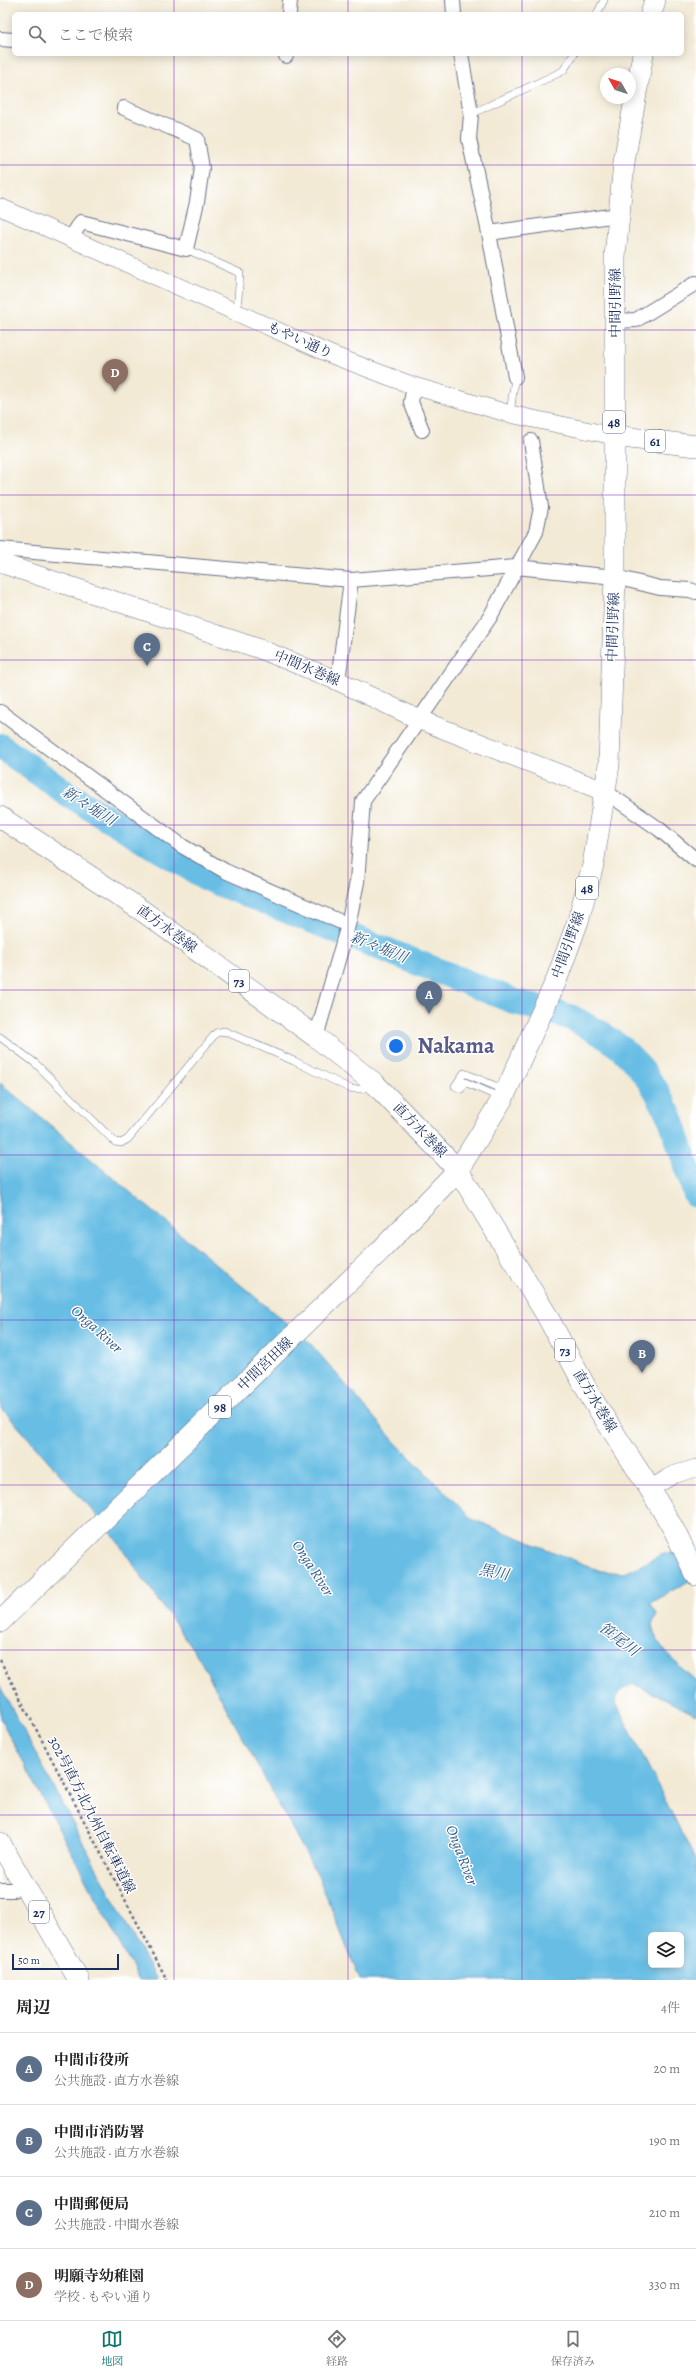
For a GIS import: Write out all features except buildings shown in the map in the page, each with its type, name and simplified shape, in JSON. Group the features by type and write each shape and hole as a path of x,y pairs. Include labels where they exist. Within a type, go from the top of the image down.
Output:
{"main road":[{"path":"651,12 654,0"},
{"name":"中間引野線","path":"458,1170 505,1094 556,981 578,921 593,865 606,792 615,577 615,258 624,162 643,56"},
{"name":"61","path":"614,436 696,446"},
{"name":"中間水巻線","path":"0,563 260,649 338,681 420,720 606,792"},
{"name":"直方水巻線","path":"0,817 144,912 316,1037 374,1083 458,1170 546,1314 592,1399 650,1489 674,1530 696,1576"},
{"name":"中間宮田線","path":"0,1622 439,1191 458,1170"},
{"name":"27","path":"0,1843 79,1980"}],"street":[{"path":"289,12 290,0"},
{"path":"453,0 454,12"},
{"path":"0,39 12,40"},
{"path":"461,56 472,114 469,139 489,233 515,377"},
{"path":"71,238 81,222 186,249 197,202 202,168 197,139 124,108"},
{"name":"もやい通り","path":"0,207 332,354 414,386 510,414 614,436"},
{"path":"489,233 618,214"},
{"path":"616,321 636,320 696,283"},
{"path":"414,386 411,402 422,430"},
{"path":"316,1037 348,925 357,882 363,801 490,617 536,532 541,507 531,441"},
{"path":"0,549 351,580 516,567 615,577 660,588 690,590 696,592"},
{"path":"338,681 351,580"},
{"path":"0,712 182,846 225,872 348,925"},
{"path":"606,792 659,829 696,860"},
{"path":"650,1489 673,1475 696,1468"},
{"path":"0,1890 13,1890 23,1885"}],"lane":[{"path":"598,12 604,0"},
{"path":"472,114 563,71 573,56"},
{"path":"186,249 240,273 236,312"},
{"path":"510,414 515,377"},
{"path":"0,1037 35,1063 115,1142 120,1143 128,1139 216,1033 224,1031 294,1061 351,1089 362,1089 374,1083"},
{"path":"464,1072 505,1094 465,1082 460,1089 455,1086 464,1072"}],"path":[{"name":"302号直方北九州自転車道線","path":"0,1660 167,1980"}],"water":[{"path":"0,1083 310,1343 394,1441 472,1519 601,1571 625,1573 661,1555 696,1544 696,1577 650,1603 657,1614 652,1625 659,1642 676,1663 696,1681 696,1715 634,1684 622,1690 616,1703 696,1861 696,1980 360,1980 319,1878 199,1658 110,1531 0,1406"},
{"path":"0,1686 156,1980 139,1980 0,1718"}],"waterway":[{"name":"新々堀川","path":"0,746 68,794 208,879 516,1002 570,1017 600,1033 621,1048 638,1065 656,1090 671,1119 696,1195"}],"place":[{"name":"明願寺幼稚園","path":"115,392"},
{"name":"中間郵便局","path":"147,666"},
{"name":"中間市役所","path":"429,1014"},
{"name":"中間市消防署","path":"642,1373"}],"district":[{"name":"Nakama","path":"456,1046"}],"water label":[{"name":"Onga River","path":"97,1329"},
{"name":"Onga River","path":"313,1568"},
{"name":"黒川","path":"494,1572"},
{"name":"笹尾川","path":"619,1639"},
{"name":"Onga River","path":"462,1855"}]}
